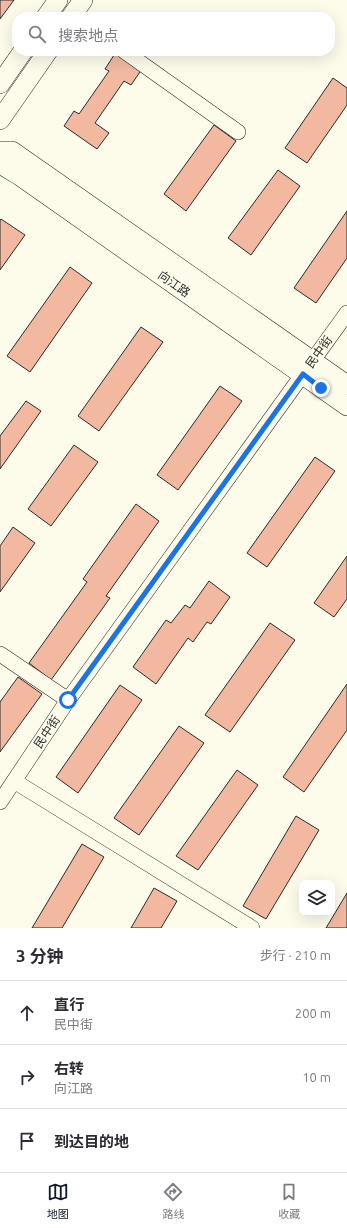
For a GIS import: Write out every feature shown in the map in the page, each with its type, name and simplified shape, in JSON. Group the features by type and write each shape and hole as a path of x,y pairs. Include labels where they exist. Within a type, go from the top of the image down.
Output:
{"main road":[{"path":"50,12 58,0"},
{"path":"0,84 20,56"},
{"path":"0,120 45,56"},
{"name":"向江路","path":"0,151 12,151 308,368 347,406"},
{"name":"向江路","path":"0,164 308,368 347,385"}],"street":[{"path":"131,56 238,132"},
{"name":"民中街","path":"0,801 68,700 347,313"},
{"path":"0,654 68,700"},
{"path":"14,781 252,928"}],"building":[{"path":"0,0 14,0 0,19"},
{"path":"113,56 122,56 142,69 131,85 124,81 95,123 109,133 97,149 64,126 74,111 79,114 109,71 105,69"},
{"path":"333,78 347,88 347,105 307,163 285,148"},
{"path":"214,125 236,141 186,211 164,194"},
{"path":"278,170 300,186 251,255 228,238"},
{"path":"347,211 347,258 316,303 294,288"},
{"path":"1,219 25,235 0,270 0,221"},
{"path":"70,267 92,283 30,372 7,356"},
{"path":"141,327 163,342 99,431 78,416"},
{"path":"220,386 242,401 178,490 157,475"},
{"path":"26,401 41,411 0,469 0,436"},
{"path":"74,445 98,462 51,526 28,509"},
{"path":"315,457 335,471 267,567 247,553"},
{"path":"136,504 159,521 106,596 110,598 51,680 29,663 87,582 83,579"},
{"path":"13,527 35,543 0,592 0,546"},
{"path":"347,556 347,599 334,617 314,603"},
{"path":"209,581 230,597 211,624 207,622 193,642 188,638 156,684 133,667 166,620 171,623 185,605 190,608"},
{"path":"270,623 295,640 230,732 205,715"},
{"path":"18,677 42,694 0,752 0,702"},
{"path":"347,684 347,730 304,792 283,777"},
{"path":"120,685 142,700 78,793 56,777"},
{"path":"179,726 204,743 139,835 114,818"},
{"path":"237,770 258,785 198,870 176,856"},
{"path":"296,816 319,830 266,919 243,906"},
{"path":"82,844 104,857 62,928 32,928"},
{"path":"154,888 177,901 161,928 131,928"},
{"path":"347,893 347,928 326,928 333,916 335,916 335,913"}],"route":[{"path":"68,700 303,374 321,388"}]}
